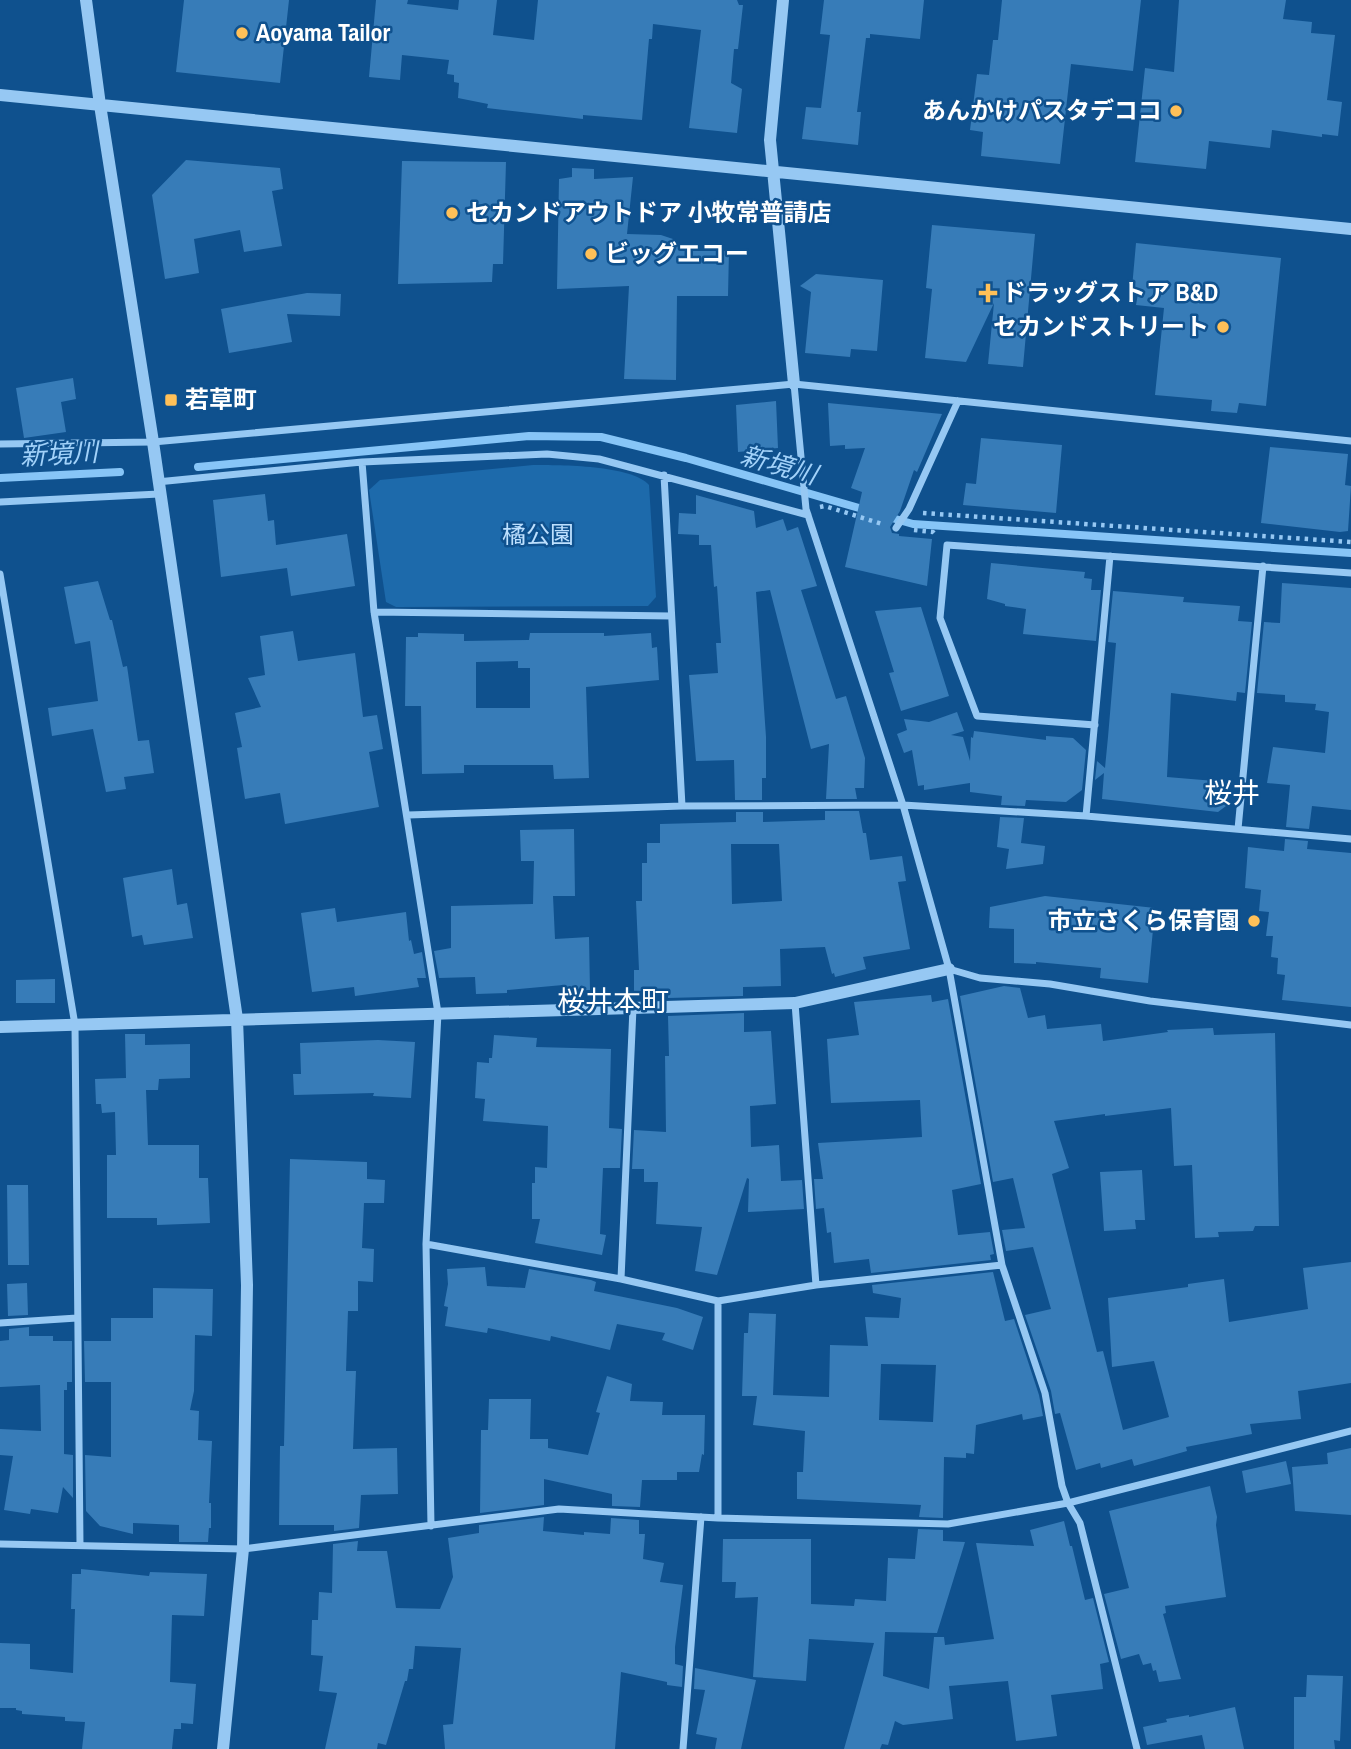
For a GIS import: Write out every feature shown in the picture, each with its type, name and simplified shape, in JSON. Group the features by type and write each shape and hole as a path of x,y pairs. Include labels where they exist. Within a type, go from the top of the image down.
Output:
{"street":[{"path":"86,0 237,1019 247,1284 243,1549 223,1749"},
{"path":"783,0 770,140 804,502 903,805 949,969 1002,1265 1045,1392 1062,1486 1080,1523 1137,1749"},
{"path":"0,96 1351,229"},
{"path":"0,444 153,442 794,384 1351,441"},
{"path":"896,527 908,510 958,401"},
{"path":"0,502 158,488 362,462 547,454 599,458 808,515"},
{"path":"362,462 374,612 438,1013 426,1244 430,1526"},
{"path":"664,475 682,806"},
{"path":"1095,725 977,716 940,618 947,545 1351,573"},
{"path":"1086,816 1110,556"},
{"path":"1238,829 1263,566"},
{"path":"0,575 75,1025 80,1545"},
{"path":"374,612 671,616"},
{"path":"408,815 682,806 903,805 1086,816 1351,839"},
{"path":"0,1027 796,1003 949,969 980,978 1050,984 1150,1001 1351,1026"},
{"path":"796,1003 816,1285"},
{"path":"621,1279 633,1008"},
{"path":"426,1244 621,1279 718,1301 816,1285 1002,1265"},
{"path":"718,1301 718,1518"},
{"path":"0,1322 77,1318"},
{"path":"0,1544 243,1549 559,1509 718,1518 947,1524 1068,1503 1351,1431"},
{"path":"683,1749 701,1517"}],"path":[{"path":"908,510 920,513 1351,542"}],"green space":[{"name":"橘公園","path":"533,465 612,470 628,473 649,485 656,597 648,606 396,607 386,602 369,490 380,480"}],"building":[{"path":"184,0 289,0 280,83 176,72"},
{"path":"376,0 408,0 407,4 458,10 459,0 497,0 493,35 534,40 538,0 737,0 739,5 743,5 738,49 734,49 731,83 742,89 737,133 689,128 701,30 653,24 652,39 649,39 642,120 583,115 583,119 487,108 488,104 458,98 459,83 454,82 454,75 447,74 449,60 402,55 400,80 369,77"},
{"path":"824,0 924,0 920,39 870,34 870,38 866,38 857,112 861,112 858,145 802,139 806,107 821,108 830,35 820,34"},
{"path":"1002,0 1141,0 1133,71 1071,64 1060,164 981,156 983,132 970,130 977,74 989,75 993,40 998,40"},
{"path":"1179,0 1286,0 1283,19 1312,22 1311,33 1335,35 1327,100 1342,102 1338,136 1322,134 1322,137 1272,130 1270,148 1209,141 1206,169 1135,162 1145,68 1174,72"},
{"path":"186,160 280,168 283,189 272,191 282,246 244,252 240,230 194,239 199,273 165,279 152,195"},
{"name":"セカンドアウトドア 小牧常普請店","path":"402,161 506,162 503,264 493,264 492,282 398,284"},
{"path":"572,168 594,169 594,179 633,177 627,234 661,235 673,239 688,251 729,251 728,296 677,296 676,380 624,379 629,286 557,289 559,179 572,177"},
{"path":"932,225 1035,234 1023,367 988,364 994,303 966,362 925,358 932,289 926,288"},
{"path":"1136,243 1281,258 1266,406 1239,403 1237,413 1211,411 1212,400 1155,395 1164,308 1136,305 1139,288 1132,288"},
{"path":"816,274 883,280 877,351 851,349 850,357 805,353 811,292 800,286"},
{"path":"307,293 341,294 340,316 287,314 292,342 229,353 221,309"},
{"path":"73,378 76,399 61,402 66,432 24,438 16,388"},
{"path":"776,401 778,448 738,452 736,405"},
{"path":"828,403 942,414 917,472 914,470 900,511 890,527 892,533 899,536 932,539 927,586 845,567 862,492 851,488 865,448 845,449 845,445 830,446"},
{"path":"981,438 1062,445 1056,513 963,505 966,483 976,484"},
{"path":"1270,447 1348,454 1345,485 1351,486 1348,531 1261,523"},
{"path":"265,494 268,521 274,520 276,545 347,534 355,586 291,596 287,568 221,577 213,500"},
{"path":"696,495 754,511 756,528 783,519 787,531 798,527 817,586 801,590 836,699 846,696 865,758 864,788 855,788 857,799 826,799 829,744 811,749 770,590 756,592 766,737 766,778 762,778 762,800 735,800 734,760 696,761 689,675 718,673 716,643 721,643 711,545 699,545 699,535 678,534 679,513 696,514"},
{"path":"991,563 1085,572 1084,578 1092,579 1091,590 1101,590 1096,641 1023,634 1026,609 1005,606 987,599"},
{"path":"98,581 112,620 123,667 127,666 138,741 149,740 154,773 124,777 126,789 106,792 93,729 52,736 48,708 98,701 90,641 75,644 64,587"},
{"path":"1282,583 1351,588 1351,810 1312,806 1309,829 1286,827 1290,785 1267,783 1273,747 1325,753 1329,712 1315,710 1316,704 1285,702 1285,695 1257,693 1264,622 1280,623"},
{"path":"1113,591 1184,597 1183,602 1240,606 1238,621 1252,622 1245,693 1237,692 1236,701 1171,693 1167,777 1227,782 1226,806 1218,812 1102,799 1104,773 1095,780 1097,761 1105,768 1108,737 1116,643 1108,642"},
{"path":"921,607 949,696 901,711 889,673 894,672 875,611"},
{"path":"293,631 298,661 355,653 363,717 377,715 383,749 369,752 379,807 285,824 280,793 245,799 237,748 242,747 235,713 261,707 248,678 265,675 260,636"},
{"path":"418,633 464,634 464,641 529,640 530,633 604,633 604,636 651,633 652,648 657,647 659,680 586,687 589,778 554,779 553,765 464,765 464,773 422,774 421,706 405,706 406,637 418,637","holes":["518,661 518,668 530,668 530,708 476,708 476,662"]},
{"path":"957,712 964,731 951,735 963,737 970,761 971,737 973,738 974,731 1046,740 1046,736 1073,738 1086,750 1082,790 1066,802 1026,800 1025,806 1001,805 1002,796 970,792 970,783 924,790 924,785 918,786 912,750 904,753 897,734 907,730 904,719 929,722"},
{"path":"825,811 859,811 870,860 902,856 906,881 898,882 910,949 863,957 866,969 835,977 825,947 780,949 781,986 743,987 743,996 668,998 668,991 634,991 634,970 639,970 636,901 642,901 642,863 647,863 647,843 660,843 660,824 736,822 736,812 763,812 763,822 825,820","holes":["731,844 779,844 782,901 732,904"]},
{"path":"1000,817 1024,818 1021,843 1045,846 1043,864 1006,869 1009,849 997,847"},
{"path":"574,829 575,896 553,896 555,939 589,937 590,990 563,991 563,985 507,990 507,993 476,994 475,977 439,978 434,951 451,948 451,906 533,904 534,861 521,861 520,830"},
{"path":"1285,839 1308,841 1307,849 1351,853 1351,1007 1282,1000 1285,975 1277,974 1278,958 1271,957 1273,936 1266,936 1269,912 1259,911 1261,890 1245,888 1248,847 1284,851"},
{"path":"172,869 177,905 187,903 193,938 144,945 142,935 132,937 123,878"},
{"path":"1045,896 1155,908 1148,983 1100,978 1101,968 1036,962 1014,963 1014,929 989,928 990,907"},
{"path":"335,908 337,922 406,912 409,941 411,940 414,954 422,952 426,978 417,978 419,987 355,996 354,987 312,992 301,913"},
{"path":"55,979 55,1003 16,1003 16,980"},
{"path":"1004,986 1020,988 1028,1018 1045,1015 1047,1029 1101,1024 1103,1041 1168,1032 1167,1030 1213,1028 1214,1035 1275,1033 1279,1226 1255,1226 1253,1231 1218,1232 1219,1237 1195,1238 1192,1165 1174,1166 1171,1108 1054,1121 1069,1168 1052,1174 1097,1352 1103,1351 1123,1430 1169,1417 1154,1361 1112,1367 1108,1298 1224,1279 1229,1322 1308,1309 1303,1268 1351,1262 1351,1383 1298,1391 1301,1419 1250,1424 1252,1434 1186,1447 1187,1451 1134,1466 1132,1459 1101,1468 1100,1463 1076,1470 1060,1413 1055,1414 1051,1391 1025,1315 1051,1309 1033,1247 1006,1251 1002,1230 1025,1228 1013,1178 993,1182 960,996"},
{"path":"931,995 932,1002 948,999 981,1184 952,1190 958,1235 990,1232 994,1254 990,1255 991,1260 871,1273 869,1259 834,1263 831,1232 827,1233 824,1208 816,1209 814,1179 823,1179 818,1143 922,1137 920,1100 831,1103 827,1039 859,1035 854,1002"},
{"path":"744,1013 744,1032 771,1031 776,1104 750,1106 751,1147 779,1145 781,1181 802,1180 804,1209 748,1212 747,1178 717,1275 695,1271 702,1227 656,1224 658,1182 644,1182 644,1169 632,1169 634,1130 666,1132 665,1056 669,1056 668,1016"},
{"path":"125,1034 145,1034 145,1045 190,1044 190,1078 159,1079 158,1090 146,1090 148,1145 199,1145 199,1178 208,1178 210,1223 157,1225 157,1218 107,1218 107,1155 116,1155 115,1112 102,1113 101,1104 96,1104 95,1079 126,1078"},
{"path":"494,1035 537,1038 536,1047 611,1049 609,1128 622,1129 620,1168 603,1168 600,1234 606,1235 602,1255 535,1243 540,1219 532,1219 532,1183 535,1183 535,1167 547,1168 548,1126 483,1121 485,1099 475,1098 477,1062 489,1063"},
{"path":"378,1040 415,1042 411,1098 373,1096 374,1093 294,1095 293,1074 301,1074 300,1043"},
{"path":"290,1159 367,1162 367,1179 385,1180 384,1203 364,1203 362,1248 374,1249 373,1282 358,1281 358,1311 348,1311 346,1371 356,1371 353,1449 397,1448 398,1494 361,1495 359,1528 334,1531 334,1525 279,1525 280,1446 284,1446"},
{"path":"1142,1170 1145,1220 1135,1220 1136,1229 1104,1231 1100,1172"},
{"path":"7,1185 28,1185 29,1265 8,1265"},
{"path":"485,1267 487,1286 525,1288 529,1269 591,1280 596,1282 594,1291 677,1308 703,1317 693,1350 662,1340 665,1333 617,1324 610,1350 551,1336 550,1341 488,1328 487,1333 445,1326 448,1307 444,1306 448,1284 447,1269"},
{"path":"993,1272 1005,1321 1014,1319 1039,1395 1043,1416 1023,1420 1022,1414 976,1425 974,1454 966,1453 966,1458 944,1457 943,1518 919,1517 921,1505 797,1499 797,1472 803,1472 805,1431 753,1425 757,1396 742,1396 744,1333 748,1333 749,1313 776,1314 773,1395 829,1397 830,1345 868,1346 865,1317 899,1318 901,1298 873,1293 872,1285","holes":["881,1364 936,1365 933,1422 879,1420"]},
{"path":"27,1283 28,1315 8,1316 7,1284"},
{"path":"153,1288 213,1289 212,1336 195,1335 194,1391 190,1410 199,1411 198,1440 212,1441 209,1503 211,1528 208,1542 179,1542 179,1525 133,1523 133,1534 100,1526 86,1511 85,1455 111,1457 111,1382 85,1382 84,1341 111,1341 111,1318 153,1318"},
{"path":"29,1327 29,1336 53,1336 53,1341 72,1341 72,1382 67,1382 67,1390 64,1390 64,1454 73,1455 73,1498 63,1487 58,1513 31,1509 30,1514 4,1510 13,1456 0,1455 0,1429 41,1431 40,1385 0,1387 0,1341 9,1340 9,1329"},
{"path":"607,1376 632,1384 630,1401 663,1402 662,1415 705,1415 704,1455 702,1454 699,1472 677,1472 677,1480 642,1480 640,1507 612,1506 612,1494 544,1479 544,1505 480,1513 481,1430 488,1430 489,1399 531,1399 530,1439 548,1439 548,1448 588,1455 600,1413 596,1412"},
{"path":"1351,1448 1351,1515 1295,1511 1292,1467 1328,1464 1327,1453"},
{"path":"1286,1461 1291,1484 1246,1493 1242,1471"},
{"path":"1210,1486 1217,1517 1226,1597 1165,1606 1166,1613 1163,1614 1181,1679 1159,1682 1151,1663 1143,1665 1139,1654 1121,1659 1104,1594 1129,1588 1109,1511"},
{"path":"544,1517 543,1531 584,1535 584,1532 610,1534 611,1518 639,1520 639,1534 645,1534 643,1559 664,1563 660,1582 683,1585 675,1647 675,1664 683,1666 682,1687 621,1672 615,1749 445,1749 443,1725 453,1724 461,1648 415,1646 413,1669 409,1669 386,1745 378,1743 377,1749 325,1749 337,1693 319,1691 323,1656 311,1655 312,1620 318,1620 319,1592 332,1593 333,1544 358,1541 357,1551 387,1551 396,1608 440,1609 453,1577 448,1538 479,1533 479,1525"},
{"path":"1064,1521 1085,1600 1093,1598 1109,1662 1100,1664 1103,1689 1051,1695 1057,1736 1016,1741 1008,1681 949,1686 953,1719 903,1725 895,1721 888,1745 882,1744 880,1749 844,1749 874,1643 809,1639 806,1681 753,1677 758,1597 735,1598 736,1582 722,1582 723,1539 811,1539 811,1604 854,1606 855,1599 886,1601 888,1558 915,1559 918,1529 943,1530 943,1541 965,1542 937,1633 885,1632 883,1676 929,1689 934,1637 944,1637 945,1645 994,1639 976,1543 1034,1546 1030,1530"},
{"path":"81,1569 149,1576 150,1572 207,1574 204,1616 172,1615 170,1682 196,1684 193,1724 181,1723 181,1729 174,1729 172,1749 82,1749 85,1722 65,1721 65,1717 22,1714 22,1711 16,1708 0,1708 0,1643 30,1644 30,1669 73,1673 75,1609 71,1609 72,1574 81,1574"},
{"path":"695,1668 756,1680 741,1749 715,1749 717,1738 696,1734 705,1690 694,1689"},
{"path":"1307,1675 1343,1676 1340,1741 1334,1740 1335,1749 1294,1749 1294,1697 1306,1697"},
{"path":"1235,1707 1244,1749 1205,1749 1202,1735 1147,1745 1143,1727 1167,1722 1166,1719"}],"waterway":[{"name":"新境川","path":"198,467 529,436 601,437 686,458 866,510"},
{"name":"新境川","path":"0,478 120,472"},
{"name":"新境川","path":"885,516 913,524 1351,553"}],"place":[{"name":"Aoyama Tailor","path":"242,33"},
{"name":"あんかけパスタデココ","path":"1176,111"},
{"name":"セカンドアウトドア 小牧常普請店","path":"452,213"},
{"name":"ビッグエコー","path":"591,254"},
{"name":"ドラッグストア B&D","path":"988,293"},
{"name":"セカンドストリート","path":"1223,327"},
{"name":"若草町","path":"171,400"},
{"name":"市立さくら保育園","path":"1254,921"}],"district":[{"name":"桜井","path":"1232,793"},
{"name":"桜井本町","path":"613,1001"}]}
